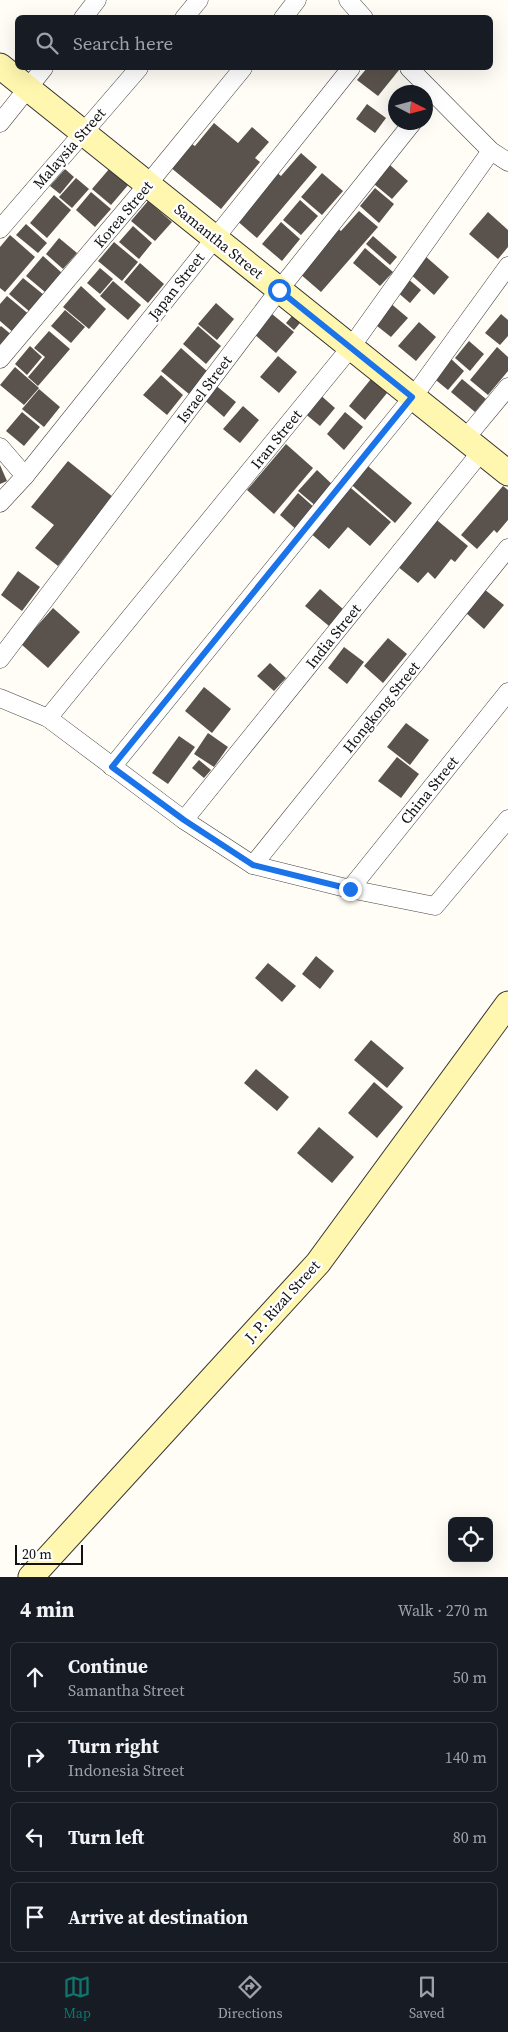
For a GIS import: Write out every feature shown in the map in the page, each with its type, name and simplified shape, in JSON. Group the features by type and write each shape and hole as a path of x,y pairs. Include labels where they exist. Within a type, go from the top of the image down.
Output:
{"main road":[{"name":"Samantha Street","path":"0,66 508,473"},
{"name":"J. P. Rizal Street","path":"31,1577 318,1263 508,1004"}],"street":[{"path":"85,15 97,0"},
{"path":"186,15 199,0"},
{"path":"285,15 297,0"},
{"path":"348,0 361,15"},
{"path":"0,123 42,70"},
{"name":"Malaysia Street","path":"0,229 137,70"},
{"name":"Korea Street","path":"0,359 148,184 240,70"},
{"name":"Japan Street","path":"2,498 25,476 349,70"},
{"path":"410,70 420,85"},
{"path":"433,103 491,151 508,162"},
{"name":"Israel Street","path":"0,659 279,290 407,130"},
{"name":"Iran Street","path":"48,718 351,347 491,151"},
{"path":"112,767 412,397 508,266"},
{"name":"India Street","path":"184,820 473,445 508,387"},
{"path":"0,447 25,476"},
{"name":"Hongkong Street","path":"253,865 508,548"},
{"name":"China Street","path":"350,889 508,692"},
{"path":"0,698 48,718 184,820 253,865 350,889 435,906 508,819"}],"building":[{"path":"365,70 399,70 378,96 357,80"},
{"path":"367,104 386,118 375,133 356,119"},
{"path":"214,123 238,143 252,127 269,142 255,158 260,162 221,209 170,167 190,143 195,146"},
{"path":"301,153 317,167 257,238 235,219 275,171 281,176"},
{"path":"390,165 408,181 392,199 374,184"},
{"path":"110,168 129,184 111,205 92,189"},
{"path":"65,169 74,177 60,194 50,186"},
{"path":"322,173 343,191 322,215 301,197"},
{"path":"76,178 89,189 72,208 59,197"},
{"path":"375,188 394,204 379,223 360,206"},
{"path":"91,192 111,209 95,227 76,210"},
{"path":"54,195 71,210 47,238 30,223"},
{"path":"300,200 318,216 301,235 283,220"},
{"path":"148,201 172,222 155,241 131,221"},
{"path":"359,211 378,227 321,292 299,273 337,228 341,231"},
{"path":"488,212 508,230 508,247 498,259 469,234"},
{"path":"281,222 300,239 282,261 262,244"},
{"path":"26,224 47,243 38,253 16,235"},
{"path":"133,226 152,243 139,259 119,242"},
{"path":"10,235 35,257 5,292 0,288 0,247"},
{"path":"373,236 397,257 390,265 366,244"},
{"path":"59,238 77,253 63,269 46,254"},
{"path":"114,242 138,262 122,281 98,261"},
{"path":"365,248 393,272 380,286 353,263"},
{"path":"424,255 449,277 434,295 409,273"},
{"path":"43,256 62,273 45,292 26,276"},
{"path":"140,263 164,284 148,303 124,282"},
{"path":"100,268 113,279 100,294 87,283"},
{"path":"23,278 44,295 30,312 9,294"},
{"path":"407,278 421,290 410,303 396,291"},
{"path":"113,281 141,305 128,320 100,296"},
{"path":"81,286 106,309 89,329 63,307"},
{"path":"7,296 31,316 15,334 0,321 0,304"},
{"path":"389,302 408,318 391,337 372,322"},
{"path":"216,303 234,319 217,340 198,324"},
{"path":"65,310 85,327 71,343 51,326"},
{"path":"297,310 305,317 294,330 286,323"},
{"path":"272,314 294,332 276,353 254,334"},
{"path":"501,314 508,320 508,336 500,345 485,333"},
{"path":"419,322 436,337 416,361 398,346"},
{"path":"198,326 221,346 206,364 183,344"},
{"path":"0,327 13,336 0,351"},
{"path":"49,331 70,349 38,386 28,377 45,357 34,348"},
{"path":"469,341 484,354 470,371 455,358"},
{"path":"30,346 42,357 27,375 15,364"},
{"path":"497,347 508,357 508,371 488,395 470,380"},
{"path":"181,348 208,372 189,394 161,371"},
{"path":"278,356 297,372 279,393 260,377"},
{"path":"448,356 464,371 448,390 431,376"},
{"path":"15,367 39,388 24,405 0,385"},
{"path":"161,375 183,395 167,415 143,395"},
{"path":"371,379 387,393 365,420 349,406"},
{"path":"462,379 486,399 475,412 451,392"},
{"path":"214,384 236,402 224,417 202,398"},
{"path":"39,389 60,407 44,427 22,409"},
{"path":"318,393 335,408 320,426 303,412"},
{"path":"243,406 259,420 240,443 223,429"},
{"path":"22,412 40,427 24,446 6,431"},
{"path":"345,412 363,427 344,450 327,434"},
{"path":"286,444 313,468 274,514 247,490"},
{"path":"68,461 113,497 58,566 35,548 54,525 31,507"},
{"path":"362,461 412,503 395,523 346,480"},
{"path":"0,465 7,481 0,484"},
{"path":"317,470 335,487 317,507 298,491"},
{"path":"345,483 391,522 370,546 348,527 329,549 309,532"},
{"path":"503,486 508,490 508,520 497,533 494,530 477,549 461,535"},
{"path":"298,493 316,509 298,531 280,515"},
{"path":"432,516 468,546 455,562 451,559 435,579 428,572 418,583 392,562"},
{"path":"18,571 40,587 22,611 1,595"},
{"path":"320,589 343,609 329,626 305,606"},
{"path":"484,589 504,605 484,629 465,612"},
{"path":"53,608 80,632 48,668 21,644"},
{"path":"388,638 407,654 383,683 364,666"},
{"path":"344,647 364,662 347,684 328,668"},
{"path":"270,663 286,678 274,691 257,676"},
{"path":"204,687 231,709 212,733 185,711"},
{"path":"406,723 429,740 410,765 387,747"},
{"path":"208,733 228,747 214,767 194,754"},
{"path":"179,736 195,747 168,784 152,773"},
{"path":"397,757 419,774 401,798 378,781"},
{"path":"199,760 211,770 204,778 192,768"},
{"path":"316,956 334,971 320,989 302,974"},
{"path":"268,963 296,986 282,1002 255,978"},
{"path":"371,1040 404,1068 387,1088 354,1060"},
{"path":"256,1069 289,1097 277,1111 244,1083"},
{"path":"374,1082 403,1107 377,1138 348,1113"},
{"path":"319,1127 354,1157 332,1183 297,1153"}],"route":[{"path":"279,290 412,397 112,767 184,820 253,865 350,889"}]}
